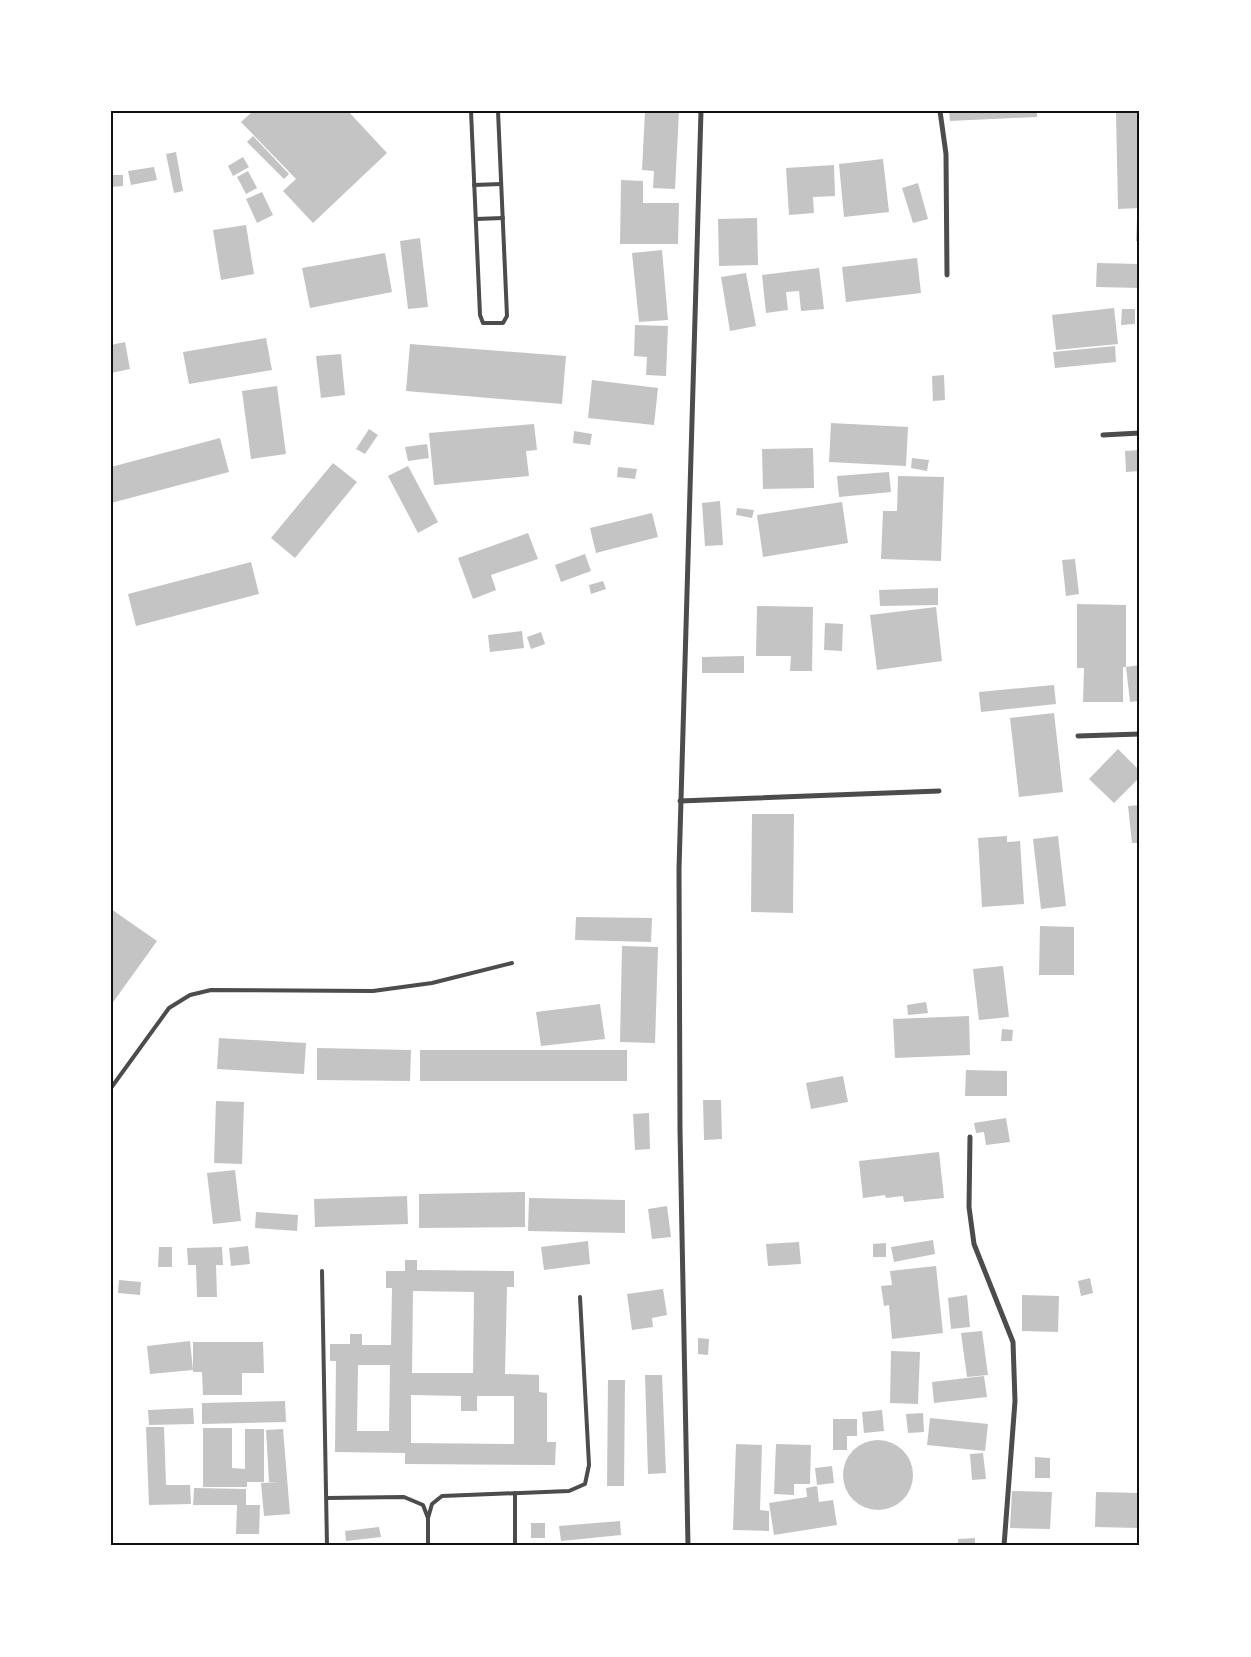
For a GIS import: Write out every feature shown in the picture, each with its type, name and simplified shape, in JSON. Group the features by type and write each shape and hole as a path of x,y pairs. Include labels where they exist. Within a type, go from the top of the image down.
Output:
{"street":[{"path":"688,1546 680,1130 680,801 701,111"},
{"path":"940,111 946,154 947,275"},
{"path":"1103,434 1140,433"},
{"path":"1078,736 1140,734"},
{"path":"680,801 938,791"},
{"path":"970,1136 969,1207 974,1244 1013,1342 1015,1401 1004,1546"}],"lane":[{"path":"470,111 480,316 483,322 503,323 507,316 498,111"},
{"path":"474,185 502,184"},
{"path":"476,220 503,218"},
{"path":"111,1088 169,1008 190,995 211,990 373,991 432,984 512,963"},
{"path":"322,1271 328,1546"},
{"path":"428,1546 428,1518 432,1504 442,1496 569,1491 585,1484 589,1465 580,1297"},
{"path":"515,1493 515,1546"},
{"path":"326,1498 404,1497 423,1505 428,1518"}],"building":[{"path":"253,111 348,111 387,153 313,223 283,191 296,179 241,122"},
{"path":"645,111 679,111 675,189 653,188 654,171 642,170"},
{"path":"949,111 1037,111 1037,117 950,121"},
{"path":"1116,111 1140,111 1140,208 1118,209"},
{"path":"253,136 289,174 284,179 247,142"},
{"path":"176,152 183,191 174,193 166,154"},
{"path":"243,157 249,167 233,176 228,166"},
{"path":"883,159 889,212 844,217 839,164"},
{"path":"834,165 835,196 813,197 814,213 789,215 786,168"},
{"path":"154,167 157,180 131,185 128,171"},
{"path":"248,171 257,188 246,194 237,177"},
{"path":"111,175 123,175 123,186 111,187"},
{"path":"621,180 643,181 643,203 679,203 678,244 620,244"},
{"path":"918,183 928,219 913,223 902,188"},
{"path":"262,192 273,215 257,223 246,199"},
{"path":"757,218 758,265 719,266 718,219"},
{"path":"1137,220 1140,220 1140,242 1136,241"},
{"path":"246,225 254,274 221,280 213,230"},
{"path":"420,238 428,307 408,309 400,241"},
{"path":"662,250 668,320 639,322 632,253"},
{"path":"385,253 392,292 310,308 302,268"},
{"path":"917,258 921,293 846,302 842,267"},
{"path":"1097,263 1140,264 1140,288 1096,287"},
{"path":"819,268 824,309 801,311 799,291 786,292 788,310 766,313 762,275"},
{"path":"746,273 756,326 730,331 721,277"},
{"path":"1114,308 1118,344 1056,350 1052,315"},
{"path":"1122,309 1135,309 1135,324 1121,325"},
{"path":"635,325 668,326 666,376 646,375 647,357 634,356"},
{"path":"266,338 272,370 189,384 183,352"},
{"path":"125,342 130,369 111,373 111,345"},
{"path":"410,344 566,356 562,404 406,391"},
{"path":"1115,346 1116,362 1055,368 1053,352"},
{"path":"341,354 345,395 321,398 316,356"},
{"path":"944,375 945,400 933,401 932,376"},
{"path":"592,380 658,388 654,425 588,418"},
{"path":"277,386 286,454 251,459 242,391"},
{"path":"831,423 908,427 906,466 829,462"},
{"path":"534,424 537,450 526,451 529,476 434,485 429,433"},
{"path":"369,429 378,435 365,454 356,449"},
{"path":"574,431 592,434 590,445 573,443"},
{"path":"220,438 229,472 111,503 111,467"},
{"path":"427,444 429,458 408,461 405,447"},
{"path":"813,448 814,488 763,489 762,449"},
{"path":"1140,450 1140,471 1126,472 1125,451"},
{"path":"912,458 929,460 927,471 911,468"},
{"path":"333,463 357,482 295,558 271,538"},
{"path":"408,466 438,522 418,533 388,476"},
{"path":"618,467 637,469 635,479 617,477"},
{"path":"889,472 891,492 839,497 837,476"},
{"path":"898,476 944,477 941,561 881,559 883,511 897,511"},
{"path":"720,501 723,545 705,546 702,503"},
{"path":"842,502 848,543 763,557 757,515"},
{"path":"737,508 754,510 752,518 736,515"},
{"path":"652,513 658,537 596,553 590,528"},
{"path":"528,533 538,559 491,575 496,590 473,599 458,558"},
{"path":"585,554 591,571 561,582 555,565"},
{"path":"1075,559 1079,594 1066,596 1062,560"},
{"path":"251,562 259,594 136,626 128,594"},
{"path":"603,581 606,589 591,594 589,585"},
{"path":"938,588 938,605 880,606 879,590"},
{"path":"1077,604 1126,605 1126,667 1123,667 1123,702 1083,702 1084,668 1077,668"},
{"path":"757,606 813,607 812,671 790,671 791,656 756,656"},
{"path":"936,607 942,661 877,670 870,615"},
{"path":"825,623 843,624 842,651 824,650"},
{"path":"522,631 524,648 490,652 488,635"},
{"path":"541,632 545,644 531,649 527,637"},
{"path":"744,656 744,673 702,673 702,657"},
{"path":"1140,665 1140,701 1130,702 1126,667"},
{"path":"1054,685 1056,704 981,712 979,692"},
{"path":"1054,713 1063,792 1019,797 1010,718"},
{"path":"1118,749 1140,771 1140,777 1114,803 1089,779"},
{"path":"1140,805 1140,843 1132,843 1128,806"},
{"path":"752,814 794,814 793,913 751,912"},
{"path":"1007,836 1007,842 1020,841 1024,904 982,907 978,838"},
{"path":"1058,836 1066,906 1041,909 1033,839"},
{"path":"111,909 157,941 111,1005"},
{"path":"576,917 652,918 651,942 575,940"},
{"path":"1040,926 1074,927 1074,975 1039,975"},
{"path":"622,946 658,947 655,1043 620,1042"},
{"path":"1003,966 1009,1017 979,1020 973,969"},
{"path":"926,1002 928,1013 908,1015 907,1005"},
{"path":"600,1004 605,1039 541,1046 536,1012"},
{"path":"969,1016 970,1055 895,1058 893,1019"},
{"path":"1002,1029 1013,1030 1012,1041 1001,1041"},
{"path":"219,1038 306,1043 304,1074 217,1069"},
{"path":"317,1048 411,1050 410,1081 317,1080"},
{"path":"420,1050 627,1050 627,1081 420,1081"},
{"path":"966,1070 1007,1071 1007,1096 965,1096"},
{"path":"843,1076 848,1102 811,1109 806,1083"},
{"path":"703,1100 721,1100 722,1139 704,1140"},
{"path":"216,1101 244,1102 242,1164 214,1163"},
{"path":"649,1113 650,1149 635,1150 633,1114"},
{"path":"1006,1118 1010,1142 986,1145 984,1132 976,1133 974,1123"},
{"path":"939,1152 944,1198 904,1202 903,1196 886,1198 885,1195 863,1198 859,1161"},
{"path":"235,1170 241,1221 213,1224 207,1173"},
{"path":"525,1192 525,1227 419,1228 419,1194"},
{"path":"407,1196 408,1224 315,1227 314,1199"},
{"path":"529,1198 625,1200 625,1233 528,1231"},
{"path":"667,1206 671,1237 652,1239 648,1209"},
{"path":"256,1212 298,1215 297,1231 255,1228"},
{"path":"933,1240 935,1254 894,1262 891,1247"},
{"path":"588,1241 590,1264 544,1270 541,1247"},
{"path":"799,1242 801,1264 768,1266 766,1244"},
{"path":"886,1243 886,1257 873,1257 873,1244"},
{"path":"248,1246 250,1264 231,1266 229,1248"},
{"path":"159,1247 172,1247 172,1267 158,1267"},
{"path":"222,1247 223,1265 216,1265 217,1297 197,1297 196,1265 188,1265 187,1248"},
{"path":"405,1260 417,1260 417,1270 514,1271 514,1287 507,1287 505,1374 539,1375 539,1392 547,1393 547,1442 556,1442 555,1465 405,1464 405,1453 335,1452 336,1361 330,1361 330,1344 350,1344 350,1334 362,1334 362,1345 391,1345 392,1288 386,1288 386,1271 405,1271","holes":["413,1291 474,1292 473,1373 412,1373","358,1365 390,1365 389,1431 357,1431","411,1395 461,1396 461,1411 477,1411 477,1396 514,1396 514,1444 411,1443"]},
{"path":"936,1266 943,1333 892,1339 889,1305 884,1306 881,1286 892,1285 890,1271"},
{"path":"1090,1278 1093,1293 1081,1296 1078,1281"},
{"path":"119,1280 141,1282 140,1295 118,1293"},
{"path":"663,1289 667,1315 652,1318 653,1327 632,1330 627,1294"},
{"path":"967,1295 970,1327 951,1329 948,1298"},
{"path":"1022,1295 1059,1296 1058,1332 1022,1331"},
{"path":"982,1331 988,1375 967,1377 961,1333"},
{"path":"698,1338 709,1339 708,1355 698,1354"},
{"path":"190,1341 193,1370 150,1374 147,1346"},
{"path":"193,1342 263,1342 264,1373 242,1373 242,1395 203,1395 202,1372 193,1372"},
{"path":"891,1351 920,1352 918,1404 890,1403"},
{"path":"645,1375 662,1375 666,1473 648,1474"},
{"path":"984,1376 987,1397 934,1403 932,1382"},
{"path":"608,1380 625,1380 624,1486 607,1486"},
{"path":"285,1401 286,1422 202,1424 202,1403"},
{"path":"193,1408 194,1424 149,1425 148,1410"},
{"path":"882,1410 884,1431 864,1433 862,1412"},
{"path":"923,1413 924,1432 908,1433 906,1414"},
{"path":"930,1418 988,1424 985,1451 927,1445"},
{"path":"833,1419 857,1419 857,1436 847,1436 847,1450 833,1450"},
{"path":"146,1427 164,1427 166,1485 190,1485 191,1504 149,1505"},
{"path":"203,1428 232,1428 232,1468 245,1469 245,1429 264,1429 264,1482 247,1482 247,1487 203,1487"},
{"path":"283,1429 290,1514 264,1516 261,1483 279,1482 269,1482 266,1430"},
{"path":"871,1440 885,1440 898,1446 907,1455 913,1468 911,1488 903,1500 885,1510 871,1510 858,1504 849,1495 843,1482 843,1468 849,1455 858,1446"},
{"path":"736,1444 762,1445 760,1510 769,1511 769,1531 733,1530"},
{"path":"776,1444 811,1445 810,1484 794,1484 794,1495 774,1494"},
{"path":"983,1453 986,1479 972,1480 970,1454"},
{"path":"1035,1457 1050,1458 1050,1478 1035,1478"},
{"path":"832,1466 834,1483 817,1485 815,1468"},
{"path":"817,1486 819,1502 833,1500 837,1525 774,1535 769,1503 807,1497 806,1488"},
{"path":"194,1488 246,1489 246,1505 260,1505 259,1534 236,1534 237,1505 193,1505"},
{"path":"1012,1491 1052,1492 1050,1529 1010,1528"},
{"path":"1096,1492 1140,1493 1140,1528 1095,1527"},
{"path":"620,1521 621,1535 561,1541 559,1526"},
{"path":"531,1523 545,1523 545,1538 531,1538"},
{"path":"379,1527 381,1537 346,1541 345,1531"},
{"path":"975,1538 975,1546 958,1546 958,1539"}]}
